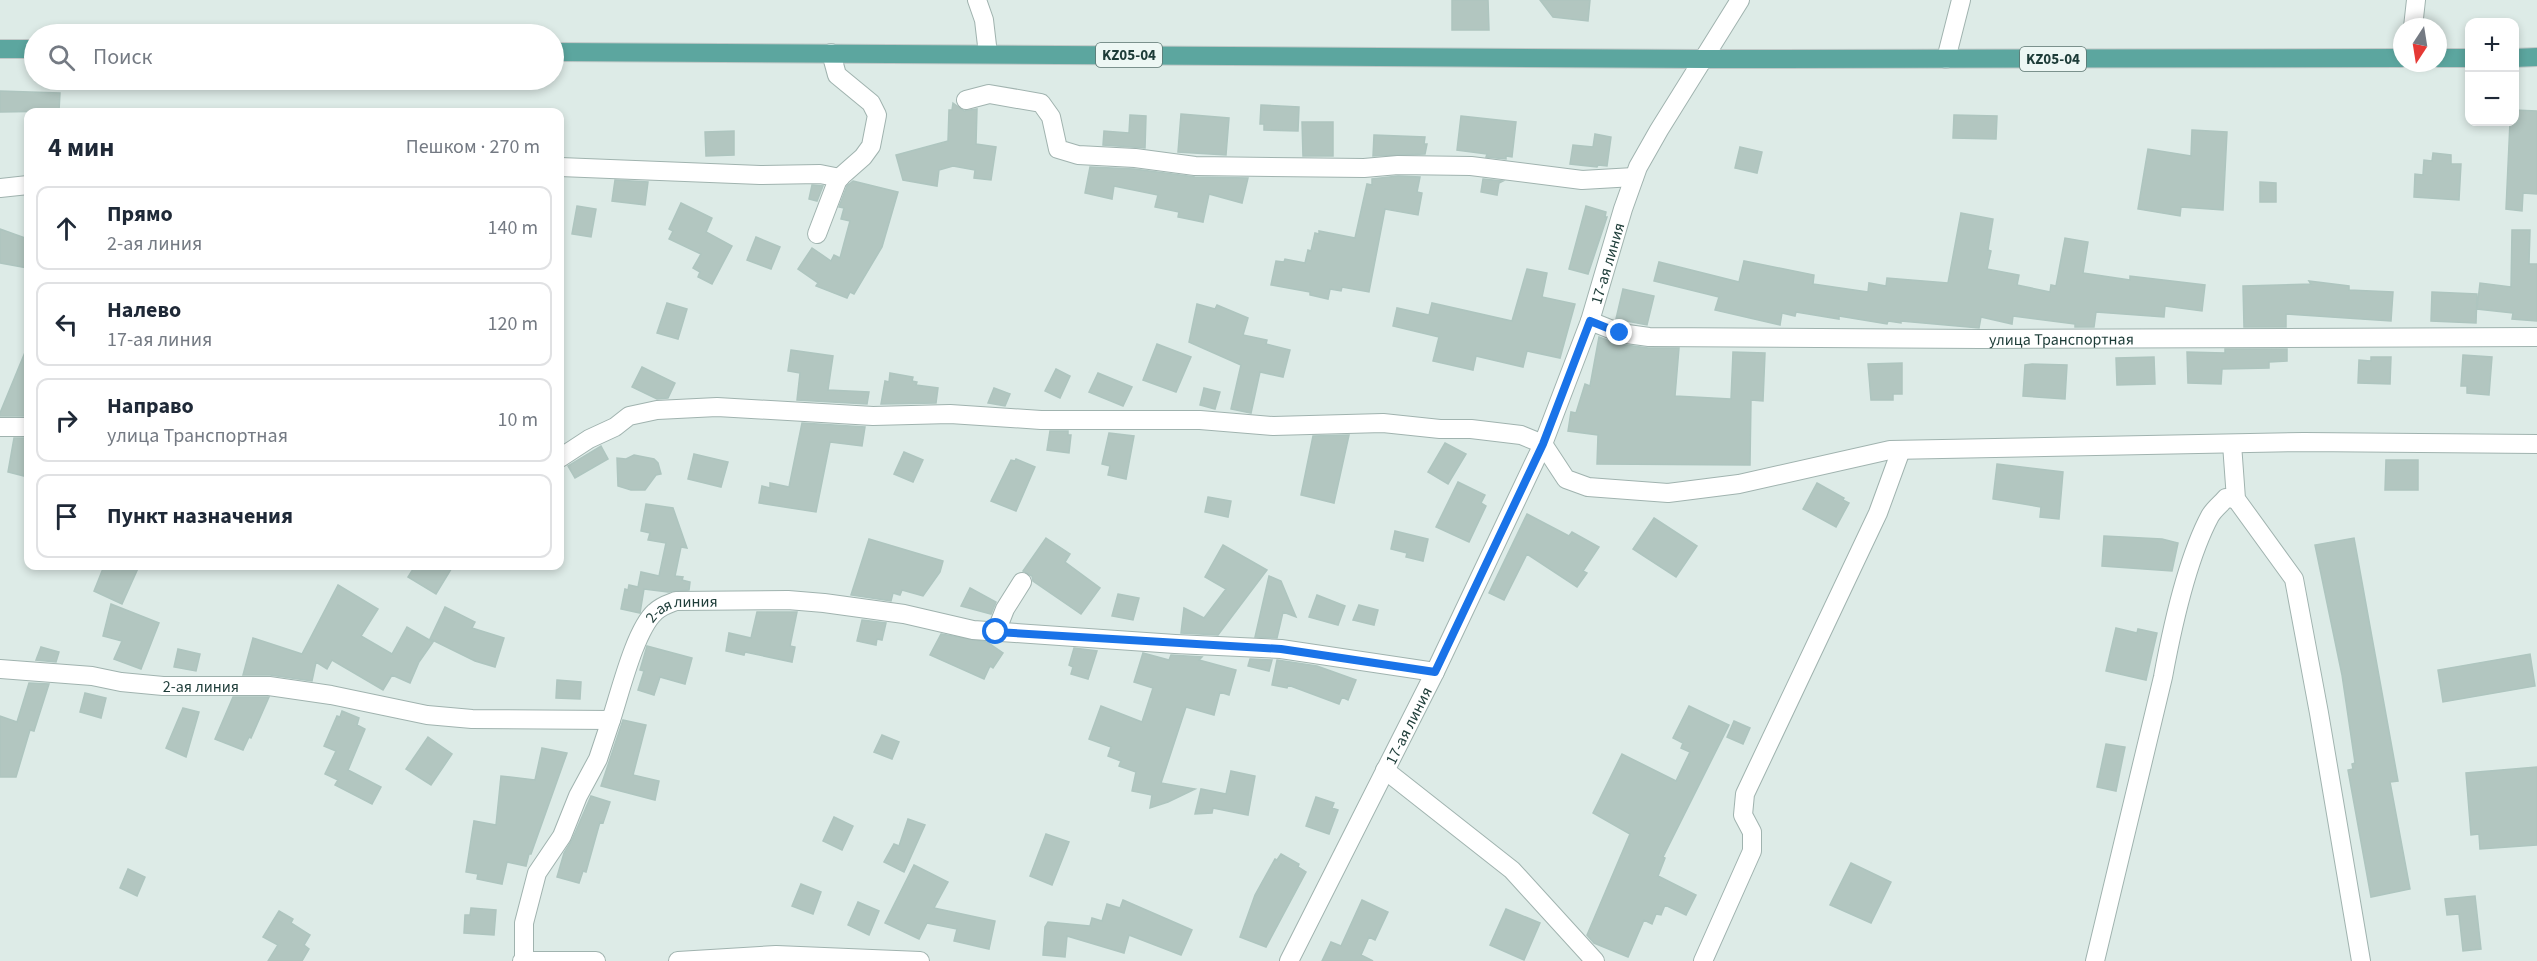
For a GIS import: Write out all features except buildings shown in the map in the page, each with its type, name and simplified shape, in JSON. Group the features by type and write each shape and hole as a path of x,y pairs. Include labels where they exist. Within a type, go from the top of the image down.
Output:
{"main road":[{"path":"0,49 24,49"},
{"name":"KZ05-04","path":"564,52 1704,59 2393,58"},
{"path":"2519,57 2537,57"},
{"path":"2447,58 2465,58"}],"street":[{"path":"977,0 984,20 987,54"},
{"name":"17-ая линия","path":"1289,961 1435,672 1543,444 1590,321 1634,177 1659,130 1740,0"},
{"path":"1946,59 1961,0"},
{"path":"2414,18 2416,0"},
{"path":"817,234 840,177 863,157 871,146 877,115 871,104 837,75 831,53"},
{"path":"966,100 989,94 1041,103 1051,117 1058,149 1078,155 1135,158 1195,166 1342,168 1398,165 1471,166 1582,180 1634,177"},
{"path":"564,167 760,175 820,174 840,177"},
{"path":"0,188 24,185"},
{"name":"улица Транспортная","path":"1590,321 1620,333 1648,337 1981,339 2537,337"},
{"path":"564,455 589,439 615,427 629,416 657,410 717,407 873,416 959,415 1041,420 1200,420 1273,426 1383,423 1521,435 1543,444 1566,479 1588,487 1668,494 1739,484 1869,454 1901,450 2304,442 2537,444"},
{"path":"0,427 24,427"},
{"path":"2232,444 2236,499 2294,579 2361,961"},
{"path":"1703,961 1752,851 1752,832 1743,815 1744,794 1878,513 1901,450"},
{"path":"2095,961 2163,677 2170,639 2193,558 2211,513 2226,498 2236,499"},
{"path":"996,632 1005,609 1022,582"},
{"name":"2-ая линия","path":"0,669 92,676 121,682 163,686 269,686 331,695 427,715 611,720 636,644 646,623 663,605 676,601 788,600 904,614 973,630 1281,649 1435,672"},
{"path":"596,961 523,961 524,923 537,873 562,836 578,796 598,759 611,720"},
{"path":"1385,770 1512,870 1595,961"},
{"path":"678,961 776,955 920,961"}],"route":[{"path":"996,632 1281,649 1435,672 1543,444 1590,321 1620,333"}]}
